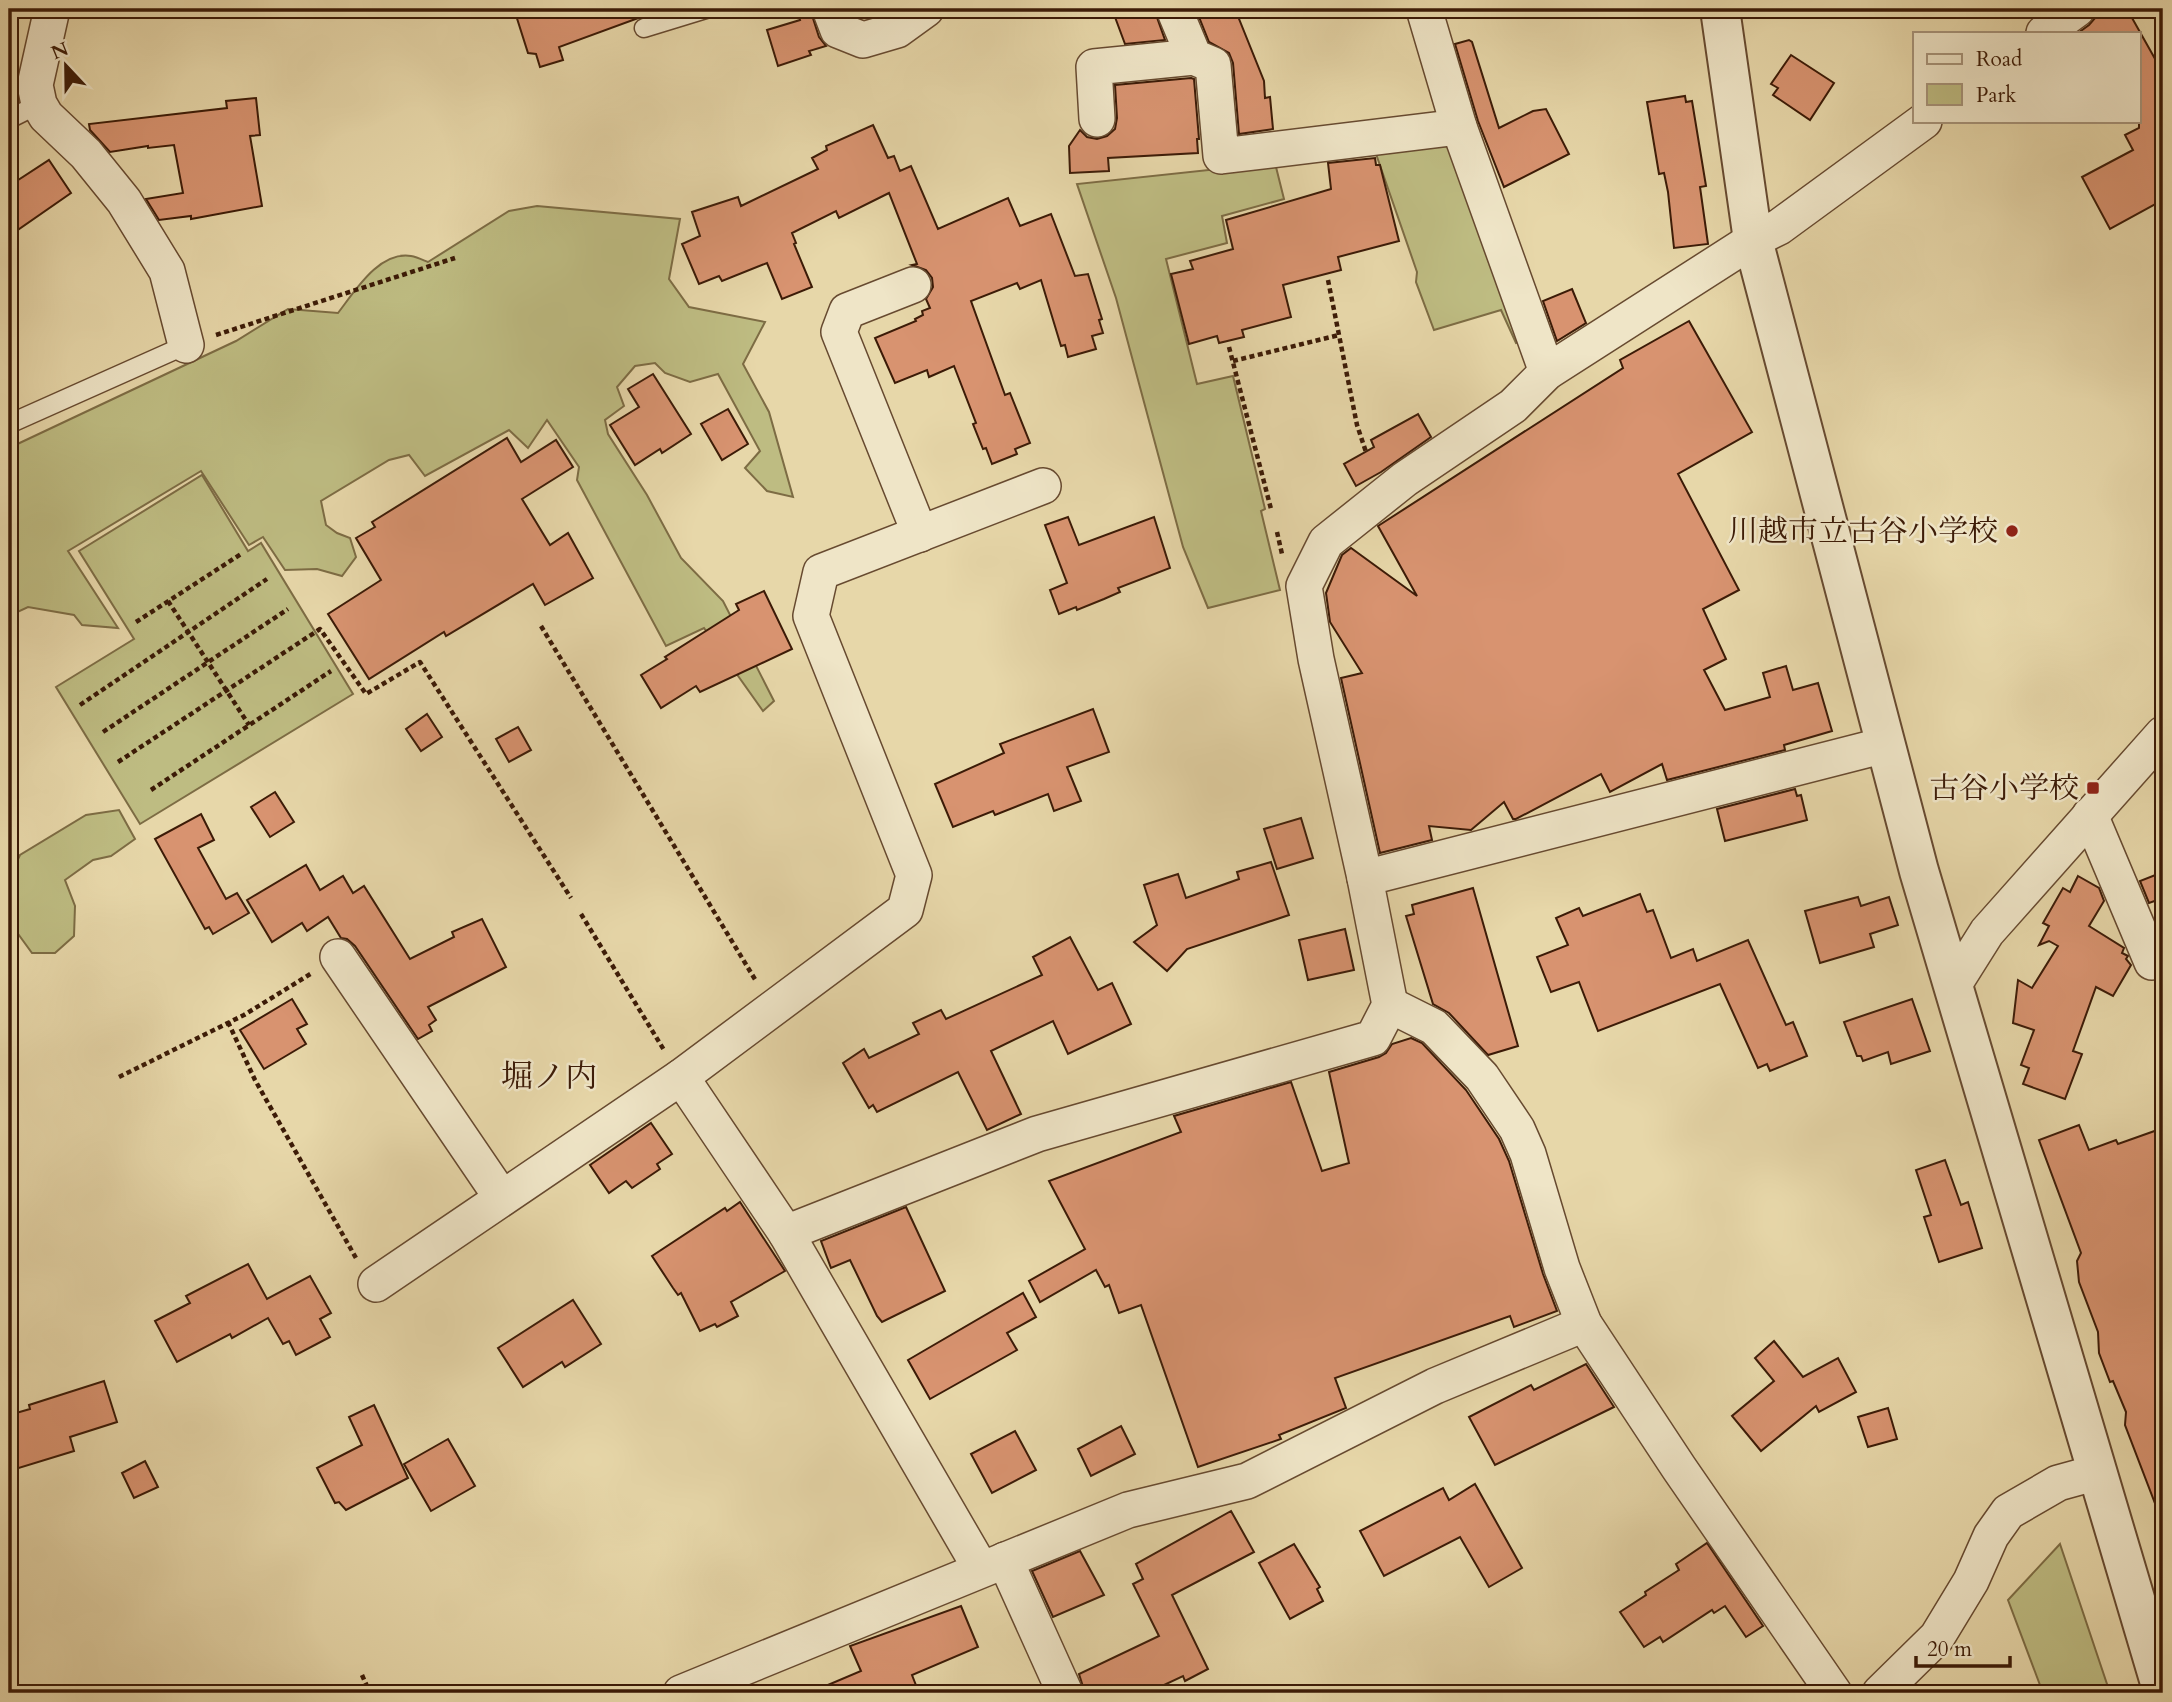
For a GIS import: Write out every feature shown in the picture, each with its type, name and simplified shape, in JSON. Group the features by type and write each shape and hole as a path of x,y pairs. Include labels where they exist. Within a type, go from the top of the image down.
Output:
{"street":[{"path":"52,9 35,85 24,112 46,116 86,154 131,213 167,271 186,345"},
{"path":"830,9 838,30 863,40 897,30 926,9"},
{"path":"1174,9 1194,57"},
{"path":"1424,9 1460,127 1547,372"},
{"path":"1720,9 1753,240 1885,745 1919,871 2163,1693"},
{"path":"2045,32 2077,9"},
{"path":"1097,119 1094,67 1194,57 1213,65 1221,156 1460,127"},
{"path":"786,1233 1037,1134 1373,1038 1390,1005 1365,878 1316,659 1304,586 1326,542 1405,479 1513,406 1547,372 1753,240 1779,227 1923,122"},
{"path":"913,285 847,311 839,332 920,534"},
{"path":"376,1284 681,1077 905,910 914,875 811,616 821,572 1043,486"},
{"path":"1954,986 1987,932 2163,734"},
{"path":"1365,878 1885,745"},
{"path":"2090,815 2152,962 2163,958"},
{"path":"338,957 502,1198"},
{"path":"1390,1005 1434,1027 1482,1077 1517,1129 1528,1154 1562,1268 1584,1324 1679,1468 1834,1693"},
{"path":"681,1077 786,1233 993,1564 1065,1693"},
{"path":"681,1693 1128,1510 1247,1481 1435,1386 1584,1324"},
{"path":"1880,1693 1937,1637 1971,1581 1991,1536 2008,1512 2058,1483 2098,1472"}],"lane":[{"path":"643,28 706,9"},
{"path":"9,424 186,345"}],"path":[{"path":"186,345 455,258"},
{"path":"1328,280 1357,425 1366,452"},
{"path":"1233,361 1339,335"},
{"path":"1230,347 1271,509"},
{"path":"1277,532 1284,561"},
{"path":"136,622 241,554"},
{"path":"80,705 267,579"},
{"path":"168,601 249,725"},
{"path":"103,732 288,610"},
{"path":"541,626 773,1008"},
{"path":"118,762 320,629 366,694 420,662 571,898"},
{"path":"151,790 331,671"},
{"path":"581,914 681,1077"},
{"path":"119,1077 228,1022 338,957"},
{"path":"228,1022 269,1104 363,1270 376,1284"},
{"path":"362,1675 370,1693"}],"green space":[{"path":"1449,141 1524,340 1516,343 1501,310 1434,330 1416,282 1417,272 1375,151"},
{"path":"1275,163 1284,199 1222,216 1227,243 1166,259 1197,384 1233,376 1265,509 1261,511 1280,590 1208,608 1183,547 1116,298 1077,184"},
{"path":"537,206 680,219 669,279 689,307 765,322 743,364 769,412 793,497 767,491 745,468 760,451 718,374 690,382 665,373 655,363 635,366 617,387 624,406 605,420 608,434 647,495 681,558 723,601 774,701 763,711 704,628 666,646 577,480 579,467 547,420 528,448 509,430 425,476 409,455 389,460 321,501 326,525 350,538 356,557 342,576 317,569 285,570 263,537 249,545 201,471 68,551 118,628 82,625 74,615 28,607 9,616 9,448 236,341 288,309 338,313 369,274 388,260 411,256 428,262 509,211"},
{"path":"202,475 248,551 261,543 353,694 140,824 56,687 134,639 79,551"},
{"path":"119,810 135,839 111,856 93,860 65,880 75,906 74,936 55,953 32,953 9,916 9,878 20,855 86,815"},
{"path":"2060,1544 2110,1693 2043,1693 2008,1600"}],"building":[{"path":"514,9 652,9 652,13 559,47 563,60 540,67 536,54 528,53"},
{"path":"796,9 810,9 819,37 826,46 809,51 811,55 778,66 767,30 800,20"},
{"path":"851,9 874,9 859,17 854,15"},
{"path":"1112,9 1154,9 1165,40 1125,44"},
{"path":"1205,9 1235,9 1264,81 1265,98 1270,97 1273,129 1239,134 1233,63 1229,53 1209,42 1197,12"},
{"path":"2127,9 2140,32 2079,32 2095,18 2096,11"},
{"path":"2140,32 2163,73 2163,200 2110,229 2082,177 2133,150 2125,135 2139,128"},
{"path":"1469,40 1472,42 1499,128 1533,111 1546,109 1569,154 1504,187 1478,121 1455,44"},
{"path":"1791,55 1834,83 1810,120 1773,95 1778,88 1771,84"},
{"path":"1194,79 1198,153 1108,158 1109,171 1070,173 1069,146 1080,130 1087,137 1097,139 1107,136 1115,129 1115,85"},
{"path":"1685,96 1686,102 1692,101 1706,186 1700,187 1708,244 1674,248 1668,192 1664,173 1659,174 1647,102"},
{"path":"256,98 260,135 250,136 262,206 191,219 191,216 159,220 146,199 183,193 174,145 110,152 90,130 89,124 227,108 226,101"},
{"path":"873,125 888,158 894,156 900,171 911,166 938,229 1008,198 1020,226 1051,214 1075,276 1088,274 1102,319 1099,320 1103,333 1092,336 1096,349 1068,357 1065,345 1061,346 1041,280 1020,289 1017,283 971,301 1005,395 1010,393 1030,443 1015,449 1017,454 992,464 973,424 976,423 954,366 929,377 927,370 895,383 875,338 916,321 915,319 923,315 922,311 930,308 926,299 933,287 932,278 926,270 912,265 917,264 889,193 839,218 836,211 792,233 812,287 782,299 767,263 722,281 719,276 699,284 682,244 700,236 692,212 738,197 741,206 818,169 812,158 827,150 826,146"},
{"path":"1375,158 1376,165 1380,165 1399,241 1338,257 1341,270 1283,285 1291,317 1242,330 1244,337 1219,343 1217,336 1189,344 1171,274 1193,269 1190,261 1233,249 1226,220 1331,189 1328,163"},
{"path":"49,160 71,193 9,236 9,186"},
{"path":"1572,289 1586,323 1557,341 1543,301"},
{"path":"1689,321 1752,432 1678,474 1739,590 1703,609 1726,659 1704,670 1725,710 1770,697 1763,673 1786,666 1793,690 1818,683 1832,731 1784,745 1785,750 1667,780 1662,764 1610,792 1601,774 1516,819 1513,819 1504,802 1471,830 1429,826 1432,840 1380,853 1341,678 1362,673 1330,622 1326,593 1342,555 1351,548 1417,596 1378,526 1623,368 1620,360"},
{"path":"653,374 691,434 662,453 660,449 635,465 610,425 639,407 628,389"},
{"path":"728,409 748,444 722,460 701,424"},
{"path":"1418,414 1431,437 1356,486 1344,464 1374,447 1371,440"},
{"path":"507,438 521,462 556,440 573,467 522,499 550,545 568,533 593,578 545,605 533,584 446,636 444,632 369,679 328,614 381,580 356,538 375,527 372,522"},
{"path":"1068,517 1079,545 1154,517 1170,568 1118,588 1120,592 1104,599 1059,614 1050,590 1067,583 1045,525"},
{"path":"764,591 792,649 700,692 696,686 661,708 641,675 739,610 736,604"},
{"path":"1093,709 1109,752 1067,767 1081,801 1054,811 1048,794 995,815 993,811 953,827 935,784 1004,753 1000,744"},
{"path":"427,714 442,737 421,751 406,729"},
{"path":"518,727 531,750 509,762 496,739"},
{"path":"1795,789 1797,796 1801,795 1807,820 1725,841 1717,809"},
{"path":"275,792 294,822 270,837 251,807"},
{"path":"201,814 214,840 198,848 226,899 237,893 249,913 213,934 209,927 205,929 155,839"},
{"path":"1301,818 1313,858 1277,869 1264,829"},
{"path":"1271,862 1289,915 1187,949 1167,971 1134,942 1157,925 1144,885 1178,874 1186,898 1239,879 1237,872"},
{"path":"306,865 320,890 343,876 353,893 364,886 410,959 454,937 452,932 482,919 506,967 428,1007 436,1020 429,1025 432,1031 418,1039 355,946 347,939 341,938 328,917 307,931 302,923 272,942 247,900"},
{"path":"2163,872 2163,898 2149,903 2140,881"},
{"path":"2078,876 2099,888 2104,901 2089,926 2124,948 2122,953 2128,956 2126,959 2131,965 2113,996 2096,987 2073,1051 2082,1054 2065,1099 2023,1084 2029,1068 2021,1065 2034,1030 2013,1023 2018,980 2032,988 2058,946 2049,941 2039,945 2049,926 2043,923 2063,888 2070,892"},
{"path":"1473,888 1518,1046 1488,1055 1449,1013 1433,1004 1406,916 1414,914 1412,905"},
{"path":"1640,894 1647,912 1653,910 1671,958 1693,949 1697,961 1748,940 1786,1025 1793,1022 1807,1056 1770,1071 1767,1064 1758,1068 1720,984 1598,1031 1579,982 1551,992 1537,957 1568,945 1556,918 1579,908 1583,916"},
{"path":"1858,897 1861,906 1889,897 1898,925 1870,934 1874,947 1820,963 1805,911"},
{"path":"1345,929 1354,970 1308,980 1299,940"},
{"path":"1070,937 1098,990 1112,983 1131,1024 1068,1054 1053,1021 991,1051 1021,1114 987,1130 958,1072 877,1112 873,1105 869,1108 843,1063 864,1049 869,1058 919,1034 913,1023 941,1010 946,1019 1042,975 1033,957"},
{"path":"292,999 307,1024 297,1029 306,1044 264,1069 240,1030"},
{"path":"1912,999 1930,1051 1891,1064 1888,1052 1863,1061 1861,1056 1857,1056 1844,1022"},
{"path":"1411,1038 1422,1043 1466,1090 1499,1139 1509,1161 1557,1311 1514,1327 1510,1316 1335,1378 1346,1408 1279,1435 1281,1439 1198,1467 1141,1305 1119,1313 1109,1285 1105,1287 1096,1270 1040,1302 1029,1281 1085,1249 1049,1181 1181,1132 1174,1116 1291,1082 1322,1171 1349,1163 1329,1072 1379,1057 1386,1053 1392,1044"},
{"path":"651,1123 672,1154 657,1164 660,1169 632,1188 626,1181 609,1193 590,1165"},
{"path":"2079,1125 2089,1150 2116,1140 2118,1144 2163,1128 2163,1519 2125,1425 2126,1412 2099,1353 2098,1332 2079,1282 2077,1261 2081,1253 2039,1140"},
{"path":"1945,1160 1961,1205 1968,1202 1982,1248 1939,1262 1924,1217 1931,1215 1916,1170"},
{"path":"740,1202 785,1271 731,1302 738,1316 717,1327 715,1324 700,1331 681,1293 678,1295 652,1256 725,1208 727,1211"},
{"path":"906,1207 945,1291 882,1322 850,1260 831,1268 821,1241"},
{"path":"248,1264 267,1299 310,1276 331,1313 320,1319 330,1337 296,1355 289,1341 283,1344 268,1318 232,1338 230,1334 177,1362 155,1321 190,1303 186,1296"},
{"path":"1023,1293 1036,1317 1007,1333 1017,1350 930,1399 908,1360"},
{"path":"573,1300 601,1344 565,1367 562,1362 523,1387 498,1348"},
{"path":"1774,1341 1803,1377 1838,1358 1856,1392 1819,1412 1816,1406 1761,1451 1732,1416 1774,1381 1755,1358"},
{"path":"1586,1364 1614,1407 1495,1465 1469,1417 1531,1385 1534,1390"},
{"path":"104,1381 117,1422 70,1437 74,1451 9,1471 9,1415 30,1409 29,1405"},
{"path":"374,1405 408,1478 346,1510 339,1502 335,1503 317,1468 362,1445 349,1417"},
{"path":"1888,1408 1897,1439 1868,1447 1858,1417"},
{"path":"1121,1426 1135,1454 1091,1476 1078,1449"},
{"path":"1015,1431 1036,1470 992,1493 971,1454"},
{"path":"448,1439 475,1486 431,1511 404,1464"},
{"path":"145,1461 158,1487 134,1498 122,1473"},
{"path":"1475,1484 1522,1568 1489,1587 1460,1537 1384,1576 1360,1531 1443,1488 1449,1500"},
{"path":"1231,1511 1254,1552 1172,1595 1208,1669 1185,1681 1183,1676 1147,1693 1085,1693 1079,1674 1159,1636 1133,1584 1143,1579 1136,1564"},
{"path":"1707,1543 1763,1626 1746,1637 1725,1606 1714,1613 1712,1610 1663,1642 1660,1637 1644,1647 1620,1612 1679,1570 1676,1564"},
{"path":"1294,1544 1320,1587 1317,1589 1323,1601 1290,1619 1259,1563"},
{"path":"1080,1551 1104,1595 1053,1617 1032,1571"},
{"path":"961,1606 978,1647 912,1675 919,1693 809,1693 861,1671 850,1646"}],"place":[{"name":"川越市立古谷小学校","path":"2012,531"},
{"name":"古谷小学校","path":"2093,788"}],"district":[{"name":"堀ノ内","path":"549,1076"}]}
